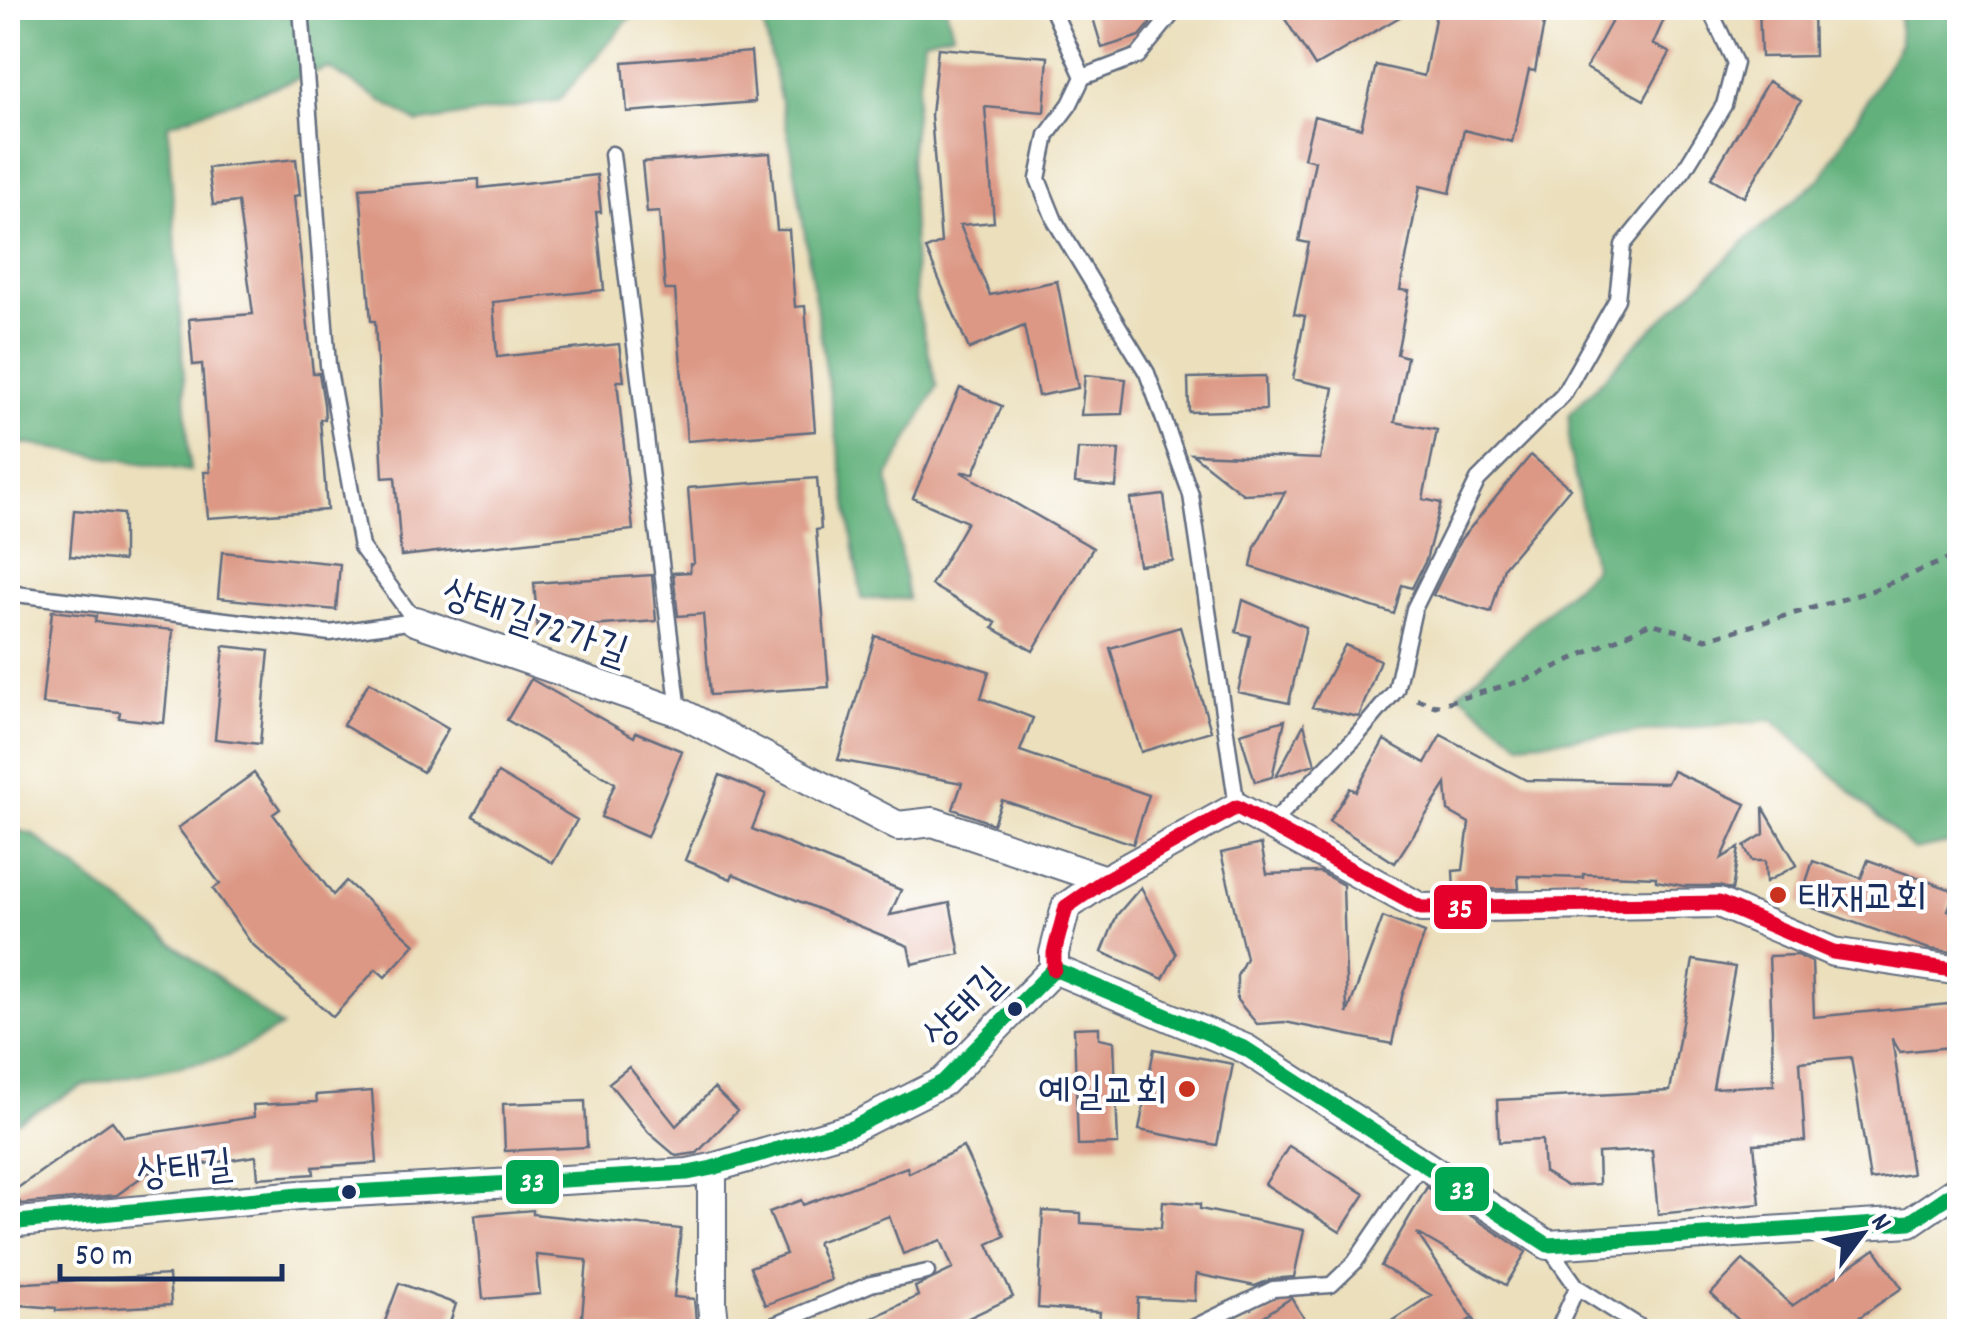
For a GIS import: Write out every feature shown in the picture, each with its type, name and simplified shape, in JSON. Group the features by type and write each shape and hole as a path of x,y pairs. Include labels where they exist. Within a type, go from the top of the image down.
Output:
{"street":[{"name":"상태길72가길","path":"415,622 679,712 898,826 933,822 1105,880"},
{"path":"1054,970 1066,907 1105,880 1238,807 1420,908 1719,904 1833,952 1960,971"},
{"name":"상태길","path":"8,1223 299,1195 712,1168 852,1128 943,1082 1054,970 1246,1049 1548,1245"},
{"path":"712,1168 715,1332"},
{"path":"1548,1245 1910,1222 1960,1188"}],"lane":[{"name":"상태길72가길","path":"301,8 328,365 354,511 361,547 415,622"},
{"path":"1052,8 1083,77"},
{"path":"1177,8 1138,56 1083,77 1070,104 1047,135 1038,179 1055,222 1147,373 1191,495 1223,730 1238,807"},
{"path":"1270,824 1396,690 1414,609 1478,480 1563,395 1617,299 1623,245 1684,170 1724,105 1735,63 1709,8"},
{"path":"612,154 679,712"},
{"path":"8,593 330,633 415,622"},
{"path":"1184,1332 1273,1289 1332,1285 1355,1262 1422,1163"},
{"path":"1548,1245 1576,1288 1648,1332"},
{"path":"758,1332 871,1284 927,1272"},
{"path":"1556,1332 1576,1288"}],"path":[{"path":"1396,690 1435,706 1531,678 1650,623 1706,639 1871,591 1960,554"}],"green space":[{"path":"8,8 661,8 629,19 559,100 418,123 328,68 168,124 190,471 8,441"},
{"path":"760,8 946,8 953,33 924,40 910,157 916,301 937,387 888,477 908,599 862,599 792,152"},
{"path":"1899,8 1960,8 1959,841 1914,850 1773,720 1520,743 1459,693 1594,568 1569,449 1569,415 1635,345 1749,238 1822,177 1900,44"},
{"path":"8,828 32,834 281,1027 226,1057 85,1085 8,1126"}],"building":[{"path":"1090,8 1145,8 1150,24 1140,36 1102,48"},
{"path":"1278,8 1415,8 1315,66"},
{"path":"1437,8 1547,8 1535,71 1529,70 1512,142 1464,130 1450,193 1420,186 1400,290 1409,291 1397,354 1407,357 1395,422 1437,430 1423,499 1441,503 1426,560 1412,588 1402,585 1394,614 1251,567 1255,547 1285,492 1243,494 1192,454 1320,459 1334,388 1293,379 1305,316 1294,314 1309,243 1299,241 1315,161 1304,158 1314,116 1361,128 1376,65 1424,76"},
{"path":"1619,8 1669,8 1653,44 1670,53 1644,100 1586,68"},
{"path":"1759,8 1813,8 1814,56 1761,57"},
{"path":"938,48 1048,57 1044,112 985,107 994,222 960,225 990,295 1057,281 1078,388 1038,396 1024,326 969,349 926,249 941,243 931,115"},
{"path":"751,52 755,102 627,112 623,62"},
{"path":"1768,81 1801,101 1744,197 1711,178"},
{"path":"770,153 777,230 789,230 795,307 805,306 815,431 687,441 675,290 665,290 659,212 647,213 642,162"},
{"path":"296,159 300,195 294,196 313,373 319,373 324,404 325,419 320,419 327,510 208,518 204,472 210,472 202,364 193,365 189,319 253,314 238,202 213,205 208,168"},
{"path":"597,175 601,212 596,212 604,290 493,302 497,357 619,344 624,381 617,381 633,530 401,556 395,477 383,478 375,321 371,321 360,188 479,179 479,188"},
{"path":"1085,375 1126,379 1122,414 1081,415"},
{"path":"1265,376 1266,410 1189,412 1188,378"},
{"path":"960,388 1002,406 974,473 961,472 1093,548 1033,651 993,628 996,623 931,585 967,522 913,498"},
{"path":"1078,449 1119,450 1116,487 1075,483"},
{"path":"1531,455 1570,488 1504,567 1491,612 1433,595 1461,539"},
{"path":"817,478 821,529 816,530 829,687 710,695 703,614 678,616 673,573 690,572 690,564 694,563 688,488"},
{"path":"1164,495 1173,561 1139,565 1130,499"},
{"path":"74,510 123,514 123,561 70,556"},
{"path":"222,552 340,564 336,610 218,598"},
{"path":"652,575 656,621 538,630 534,583"},
{"path":"1243,600 1306,627 1289,703 1238,692 1250,636 1236,632"},
{"path":"52,611 96,616 95,622 173,630 164,723 119,718 120,712 42,704"},
{"path":"1180,627 1211,731 1141,752 1110,648"},
{"path":"875,636 989,671 981,698 1033,718 1020,751 1149,795 1133,844 1002,800 993,824 953,809 962,783 838,760"},
{"path":"1345,645 1380,660 1359,717 1312,707"},
{"path":"224,646 269,651 260,744 215,739"},
{"path":"531,679 634,737 636,732 682,751 647,837 601,817 615,783 507,720"},
{"path":"369,682 448,729 423,772 343,725"},
{"path":"1285,720 1272,777 1255,782 1240,733"},
{"path":"1304,724 1315,764 1276,776"},
{"path":"1441,735 1526,780 1667,783 1673,771 1746,804 1722,858 1739,848 1732,890 1684,886 1656,881 1656,877 1583,874 1583,878 1518,876 1519,889 1454,890 1453,871 1463,870 1469,823 1448,811 1446,784 1395,863 1329,821 1350,788 1356,791 1384,740 1425,763"},
{"path":"254,773 280,809 273,814 333,895 346,881 415,944 385,977 376,969 333,1017 251,943 213,889 220,884 178,828"},
{"path":"498,773 577,820 553,863 473,816"},
{"path":"720,775 766,794 752,829 901,890 890,915 950,903 960,954 912,964 908,946 733,874 731,879 685,860"},
{"path":"1763,807 1797,865 1766,882 1765,861 1752,861 1744,846 1764,834"},
{"path":"1261,844 1267,874 1320,872 1343,885 1347,1014 1383,917 1425,933 1402,996 1392,1044 1285,1022 1257,1024 1237,1000 1237,976 1246,958 1221,853"},
{"path":"1868,860 1955,891 1948,910 1960,915 1960,953 1929,949 1799,903 1813,861 1861,878"},
{"path":"1141,887 1176,954 1163,979 1102,952 1117,915"},
{"path":"1797,955 1812,962 1814,1017 1960,1003 1960,1046 1900,1052 1892,1038 1912,1174 1870,1180 1851,1057 1800,1062 1805,1141 1754,1144 1760,1204 1658,1214 1652,1150 1598,1153 1599,1184 1567,1186 1544,1172 1542,1140 1499,1142 1497,1100 1670,1091 1693,960 1735,967 1713,1088 1774,1085 1769,956"},
{"path":"1099,1027 1099,1038 1114,1041 1118,1144 1078,1145 1074,1028"},
{"name":"예일교회","path":"1154,1049 1233,1064 1217,1145 1139,1130"},
{"path":"629,1067 676,1126 714,1088 737,1111 697,1153 676,1156 649,1133 609,1083"},
{"path":"372,1091 377,1163 313,1167 314,1174 258,1178 256,1156 147,1173 117,1195 21,1204 12,1192 112,1121 124,1137 254,1117 253,1105 317,1102 316,1095"},
{"path":"585,1101 587,1147 505,1151 503,1104"},
{"path":"1289,1146 1365,1194 1340,1232 1265,1184"},
{"path":"963,1147 1005,1236 988,1244 1013,1297 939,1332 843,1332 918,1296 915,1287 953,1269 941,1240 903,1254 889,1216 817,1242 831,1280 765,1305 750,1267 786,1254 769,1212 801,1200 803,1205 907,1167 909,1173"},
{"path":"1427,1187 1526,1252 1506,1285 1417,1233 1475,1321 1471,1319 1451,1332 1375,1332 1431,1295 1381,1266"},
{"path":"1163,1201 1200,1204 1200,1209 1304,1230 1294,1277 1255,1286 1196,1274 1195,1301 1138,1298 1137,1324 1099,1322 1100,1312 1038,1308 1043,1211 1081,1213 1081,1223 1161,1228"},
{"path":"533,1210 533,1214 681,1229 674,1297 694,1299 697,1332 581,1328 587,1260 536,1255 540,1294 483,1299 475,1215"},
{"path":"1875,1249 1902,1288 1838,1332 1751,1332 1711,1294 1743,1260 1792,1306"},
{"path":"169,1275 171,1305 56,1311 8,1304 8,1284"},
{"path":"399,1283 456,1304 447,1332 381,1332"},
{"path":"1291,1298 1313,1332 1240,1332"}],"transit line":[{"name":"35","path":"1054,969 1054,953 1066,907 1105,880 1237,807 1421,908 1719,903 1833,952 1960,971"},
{"name":"33","path":"8,1223 299,1195 688,1173 712,1168 852,1128 943,1082 1054,969 1246,1049 1548,1245 1910,1222 1960,1188"}],"place":[{"name":"태재교회","path":"1778,895"},
{"name":"예일교회","path":"1187,1089"}]}
